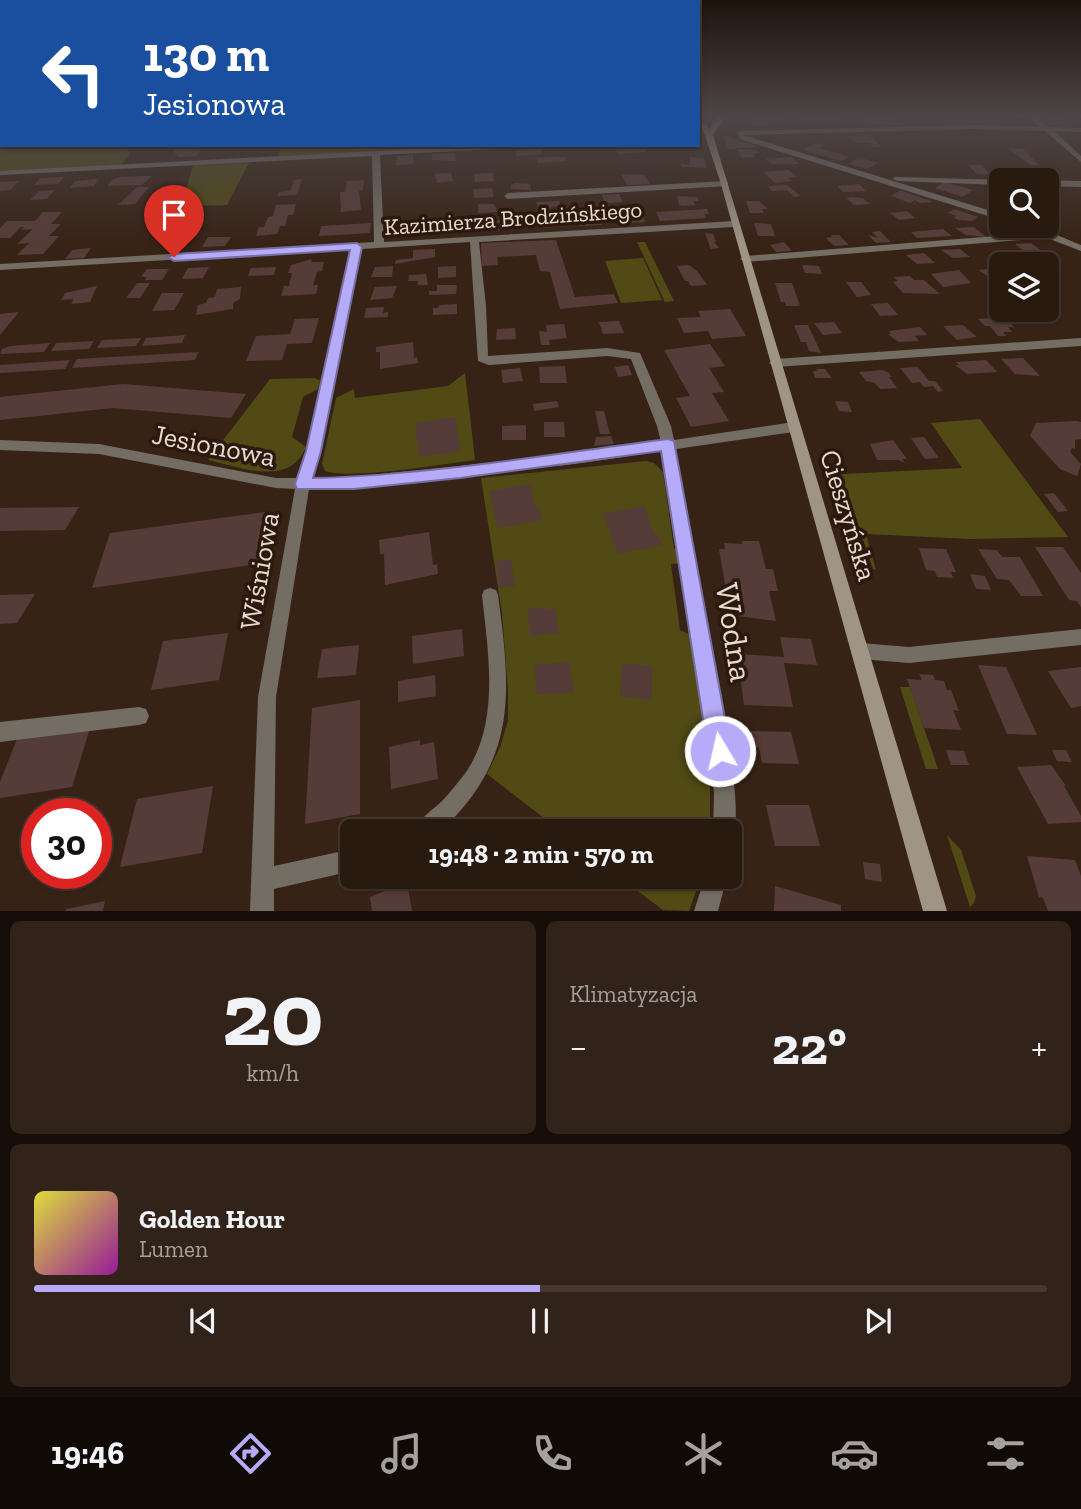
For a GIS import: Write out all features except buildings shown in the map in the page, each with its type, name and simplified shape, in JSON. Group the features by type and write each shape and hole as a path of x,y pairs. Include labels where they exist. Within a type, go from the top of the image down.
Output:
{"main road":[{"name":"Cieszyńska","path":"717,159 935,911"}],"street":[{"path":"0,173 287,159"},
{"path":"376,159 379,245"},
{"path":"812,159 989,213"},
{"path":"886,181 989,182"},
{"path":"1059,183 1081,184"},
{"path":"508,196 725,184"},
{"name":"Kazimierza Brodzińskiego","path":"0,267 734,224"},
{"path":"745,259 1012,238"},
{"path":"1057,238 1081,248"},
{"name":"Wodna","path":"474,239 481,306 482,358 489,361 607,352 636,356 664,426 668,444 720,751 724,819"},
{"name":"Wiśniowa","path":"262,911 267,697 303,484 313,451 357,247"},
{"path":"775,363 1081,342"},
{"name":"Jesionowa","path":"0,445 99,449 252,479 303,484 354,483 460,472 794,427"},
{"path":"440,819 470,785 484,761 495,730 499,693 490,594"},
{"path":"861,652 909,655 1081,638"},
{"path":"0,732 139,716"},
{"path":"264,880 340,863"},
{"path":"706,911 712,889"}],"shaded area":[{"path":"0,159 126,159 121,165 0,172"},
{"path":"249,163 227,205 182,206 193,165"},
{"path":"637,242 645,242 674,301 665,302"},
{"path":"643,258 662,300 621,303 605,261"},
{"path":"465,373 475,460 375,473 325,471 322,464 336,398 354,389 355,398 448,386"},
{"path":"315,378 320,381 318,389 303,397 292,437 306,447 299,460 276,471 263,471 208,460 270,379"},
{"path":"980,419 1068,537 971,539 866,534 876,570 873,569 838,466 841,465 844,474 962,468 931,423"},
{"path":"646,461 654,463 663,472 674,548 682,552 683,563 671,564 680,630 693,636 710,744 710,819 545,819 487,774 501,745 508,720 508,689 502,613 481,478"},
{"path":"900,687 910,687 938,769 926,769"},
{"path":"947,835 961,850 976,896 970,907"},
{"path":"635,889 697,889 689,911 663,910"}],"route":[{"path":"174,257 357,247 313,451 303,484 354,483 460,472 575,459 668,444 690,560 720,751"}]}
